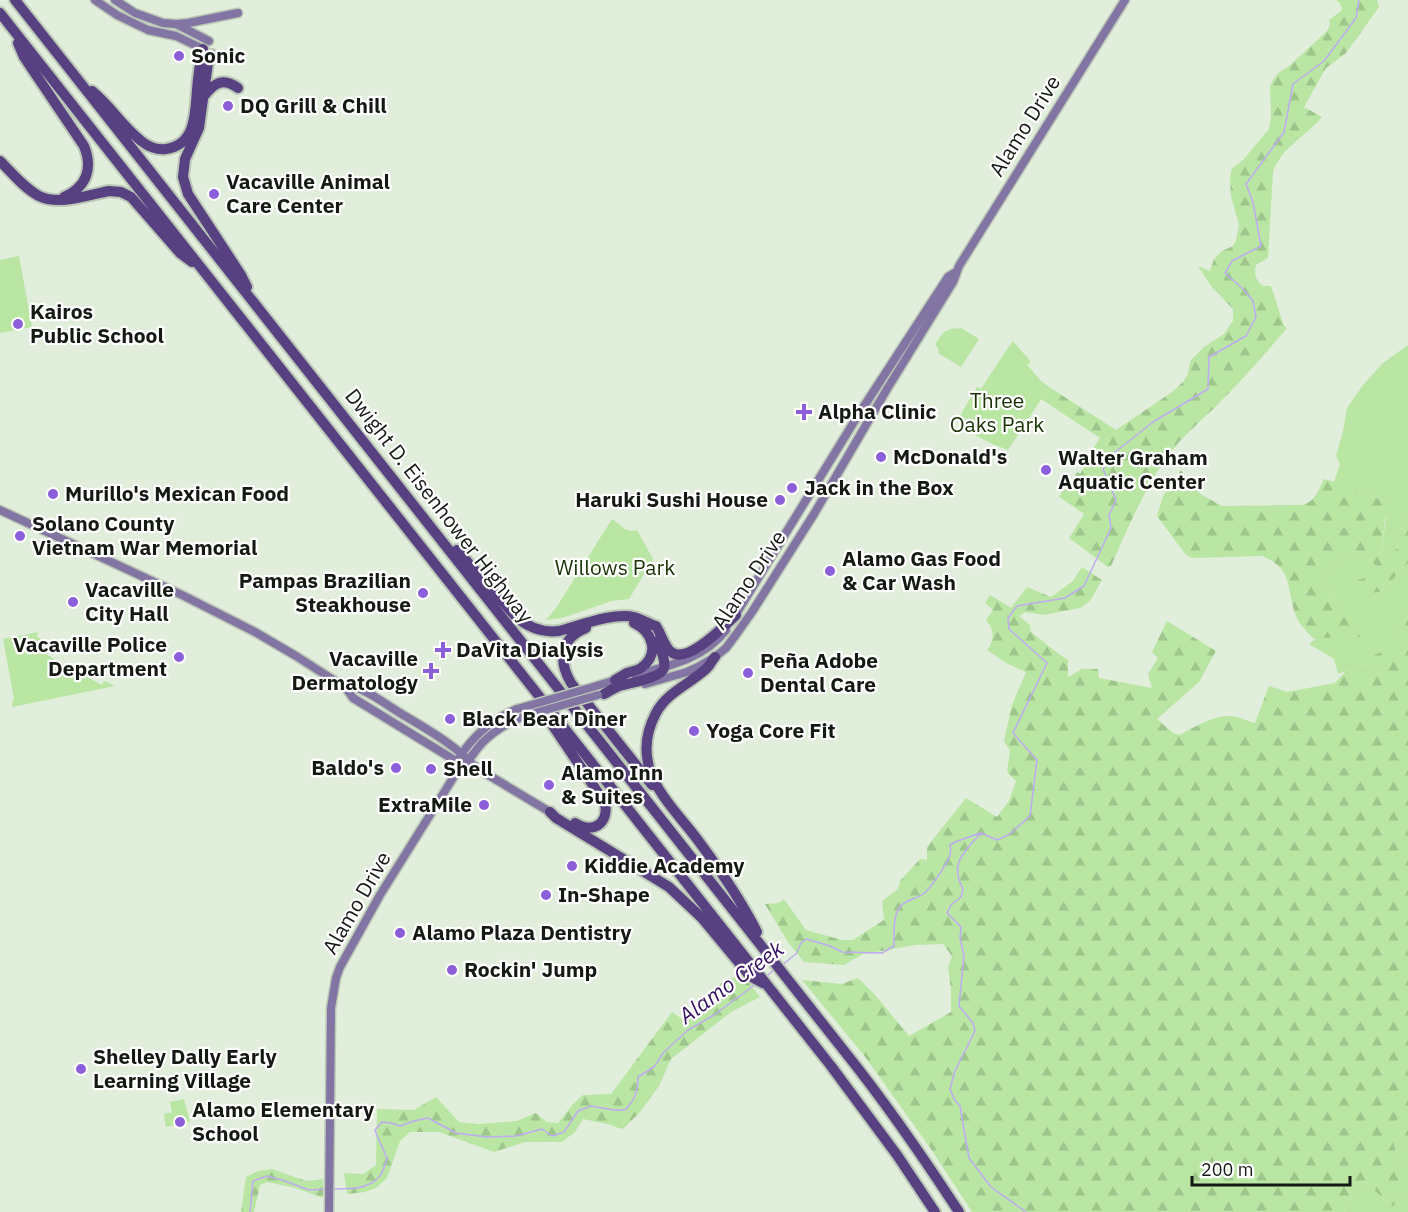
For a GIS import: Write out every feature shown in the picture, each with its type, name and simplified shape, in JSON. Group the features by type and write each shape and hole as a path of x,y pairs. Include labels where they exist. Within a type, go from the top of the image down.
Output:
{"highway":[{"name":"Dwight D. Eisenhower Highway","path":"15,0 771,957 892,1113 958,1212"},
{"name":"Dwight D. Eisenhower Highway","path":"0,13 533,688 754,973"},
{"path":"8,24 24,57 88,155 89,164 84,182 71,194 57,200"},
{"path":"78,80 102,99 147,146 155,149 170,148 185,140 190,132 194,120 198,82 208,48"},
{"path":"208,48 199,128 185,159 183,177 188,194 241,274 256,306"},
{"path":"204,96 210,88 221,82 230,83 238,88"},
{"path":"0,161 28,189 50,200 66,200 109,191 121,192 131,197 180,253 204,271"},
{"path":"438,536 460,553 516,617 530,627 549,632 559,631 625,616 637,617 646,623 656,636 665,667 660,674 598,692"},
{"path":"646,623 656,626 671,653 682,655 707,641 736,615"},
{"path":"615,680 642,667 648,660 652,651 652,643 648,634 641,626 624,621 576,632 570,638 563,654 563,664 571,683 663,796 712,861 751,919 771,957"},
{"path":"663,796 648,765 647,741 651,723 656,712 671,694 706,669 715,657"},
{"path":"533,688 551,723 601,796 606,810 604,818 593,828 580,827 558,813 550,812"},
{"path":"550,812 556,818 669,887 768,986 877,1126 935,1212"}],"main road":[{"path":"95,0 117,15 148,30 176,36 208,48"},
{"path":"115,0 135,13 163,23 188,23 238,13"},
{"name":"Alamo Drive","path":"329,1212 331,1008 336,978 345,957 380,895 464,763 474,738 488,725 517,709 643,685 687,672 715,657 726,648 752,612 814,514 953,282 956,272 1125,0"},
{"path":"176,24 208,48"},
{"name":"Alamo Drive","path":"464,763 492,734 512,721 598,692 615,680 687,660 707,649 724,633 894,359 948,277 956,272"},
{"path":"0,510 182,595 255,632 346,688 353,698 550,812"}],"green space":[{"path":"1335,0 1377,0 1379,7 1346,53 1326,68 1304,107 1322,117 1288,149 1273,172 1268,258 1256,265 1255,274 1263,286 1271,286 1284,326 1287,328 1239,383 1171,452 1149,485 1111,566 1108,567 1069,538 1084,514 1059,497 1062,491 1069,489 1077,472 1080,474 1086,464 1084,462 1100,438 1041,399 1049,387 1116,430 1172,392 1187,376 1191,360 1204,347 1224,334 1233,321 1233,309 1211,286 1198,266 1210,271 1214,259 1222,251 1233,246 1239,225 1231,196 1231,171 1269,129 1270,87 1273,80 1278,73 1288,67 1327,31 1330,25 1329,20 1342,8"},
{"path":"19,256 32,327 0,333 0,260"},
{"path":"953,328 961,328 979,339 961,367 938,353 939,350 935,344 944,332"},
{"name":"Three Oaks Park","path":"1013,341 1031,362 1027,365 1049,387 1008,450 974,434 958,419 977,387 981,389"},
{"path":"1408,345 1408,518 1402,520 1397,549 1381,555 1388,503 1334,482 1340,464 1336,456 1347,408 1363,385 1383,363"},
{"path":"1181,470 1195,489 1222,506 1302,505 1313,499 1324,479 1342,484 1388,503 1394,512 1385,518 1381,555 1397,549 1402,520 1408,518 1408,563 1380,592 1368,593 1357,580 1386,573 1356,551 1346,554 1337,564 1330,566 1320,584 1335,595 1337,609 1354,610 1360,637 1314,639 1298,619 1284,574 1272,561 1262,556 1192,558 1186,555 1157,516 1163,496"},
{"name":"Willows Park","path":"612,519 626,530 637,530 653,559 629,599 612,601 562,618 546,620 556,608"},
{"path":"1356,551 1387,573 1380,592 1408,563 1408,615 1395,634 1404,644 1386,669 1346,671 1338,674 1334,659 1309,644 1326,636 1360,637 1357,624 1337,609 1335,595 1320,584 1330,566 1337,564 1346,554"},
{"path":"1082,567 1102,580 1090,601 1080,608 1043,615 1025,612 1019,616 1030,625 1031,632 1068,660 1068,677 1082,669 1098,669 1099,678 1152,688 1148,674 1158,658 1152,652 1167,621 1216,651 1199,682 1157,719 1173,733 1180,735 1218,717 1231,716 1255,723 1269,686 1287,692 1335,683 1346,671 1385,669 1374,655 1403,644 1395,634 1408,615 1408,1152 1405,1151 1399,1118 1389,1128 1399,1162 1404,1166 1404,1195 1392,1207 1364,1180 1350,1198 1344,1212 972,1212 931,1149 863,1054 802,980 842,984 858,978 909,1036 951,1012 948,967 952,956 943,944 916,945 863,954 844,965 804,962 788,942 765,904 779,903 784,899 806,930 842,940 853,940 884,920 882,901 898,889 900,881 920,859 927,860 927,847 966,798 997,817 1009,801 1016,781 1007,772 1010,751 1004,741 1012,705 1026,672 1006,663 987,650 993,635 986,620 993,610 985,603 990,595 1011,608 1027,587 1051,597 1073,581"},
{"path":"38,632 37,637 51,644 47,655 102,685 104,681 115,686 12,707 14,699 3,639"},
{"path":"742,974 760,997 731,1012 671,1059 659,1086 640,1112 623,1129 583,1119 575,1132 562,1142 525,1142 494,1152 439,1132 410,1132 400,1141 387,1178 376,1188 347,1194 344,1173 363,1174 376,1165 377,1109 414,1110 436,1097 459,1122 479,1124 517,1121 536,1113 547,1122 558,1123 583,1095 611,1094 672,1012 685,1021 721,983"},
{"path":"184,1099 190,1122 166,1127 164,1114 172,1112 170,1102"},
{"path":"1399,1118 1405,1151 1408,1152 1408,1212 1344,1212 1350,1198 1364,1180 1392,1207 1404,1195 1404,1166 1399,1162 1388,1128"},
{"path":"272,1169 306,1181 323,1179 323,1198 295,1188 267,1182 260,1185 254,1212 241,1212 246,1177 258,1171"}],"waterway":[{"name":"Alamo Creek","path":"1026,1212 991,1187 969,1158 960,1106 950,1089 955,1071 975,1031 973,1023 959,1006 964,956 960,938 961,927 947,913 951,905 961,897 963,889 959,880 958,865 964,852 981,833 997,840 1010,834 1030,816 1037,760 1013,733 1047,663 1009,629 1008,618 1017,606 1065,598 1084,586 1111,528 1109,515 1116,500 1103,469 1114,453 1153,422 1208,389 1209,357 1246,336 1256,317 1253,301 1225,273 1232,261 1261,246 1253,202 1246,184 1284,132 1293,84 1324,61 1356,18 1359,0"},
{"name":"Alamo Creek","path":"782,965 796,954 801,943 806,939 842,952 882,953 894,946 895,921 899,908 923,894 930,887 949,859 950,845 980,833"},
{"name":"Alamo Creek","path":"767,976 775,969"},
{"name":"Alamo Creek","path":"333,1189 363,1187 380,1175 387,1159 375,1130 382,1122 400,1126 428,1118 456,1133 487,1137 516,1136 542,1129 552,1136 564,1132 578,1111 591,1106 625,1110 635,1095 638,1077 654,1067 664,1052 688,1030 714,1015 756,984"},
{"name":"Alamo Creek","path":"250,1212 253,1181 267,1176 309,1190 326,1189"}],"place":[{"name":"Sonic","path":"179,56"},
{"name":"DQ Grill & Chill","path":"228,106"},
{"name":"Vacaville Animal Care Center","path":"214,194"},
{"name":"Kairos Public School","path":"18,324"},
{"name":"Alpha Clinic","path":"804,412"},
{"name":"McDonald's","path":"881,457"},
{"name":"Walter Graham Aquatic Center","path":"1046,470"},
{"name":"Jack in the Box","path":"792,488"},
{"name":"Murillo's Mexican Food","path":"53,494"},
{"name":"Haruki Sushi House","path":"780,500"},
{"name":"Solano County Vietnam War Memorial","path":"20,536"},
{"name":"Alamo Gas Food & Car Wash","path":"830,571"},
{"name":"Pampas Brazilian Steakhouse","path":"423,593"},
{"name":"Vacaville City Hall","path":"73,602"},
{"name":"DaVita Dialysis","path":"443,650"},
{"name":"Vacaville Police Department","path":"179,657"},
{"name":"Vacaville Dermatology","path":"431,671"},
{"name":"Peña Adobe Dental Care","path":"748,673"},
{"name":"Black Bear Diner","path":"450,719"},
{"name":"Yoga Core Fit","path":"694,731"},
{"name":"Baldo's","path":"396,768"},
{"name":"Shell","path":"431,769"},
{"name":"Alamo Inn & Suites","path":"549,785"},
{"name":"ExtraMile","path":"484,805"},
{"name":"Kiddie Academy","path":"572,866"},
{"name":"In-Shape","path":"546,895"},
{"name":"Alamo Plaza Dentistry","path":"400,933"},
{"name":"Rockin' Jump","path":"452,970"},
{"name":"Shelley Dally Early Learning Village","path":"81,1069"},
{"name":"Alamo Elementary School","path":"180,1122"}]}
